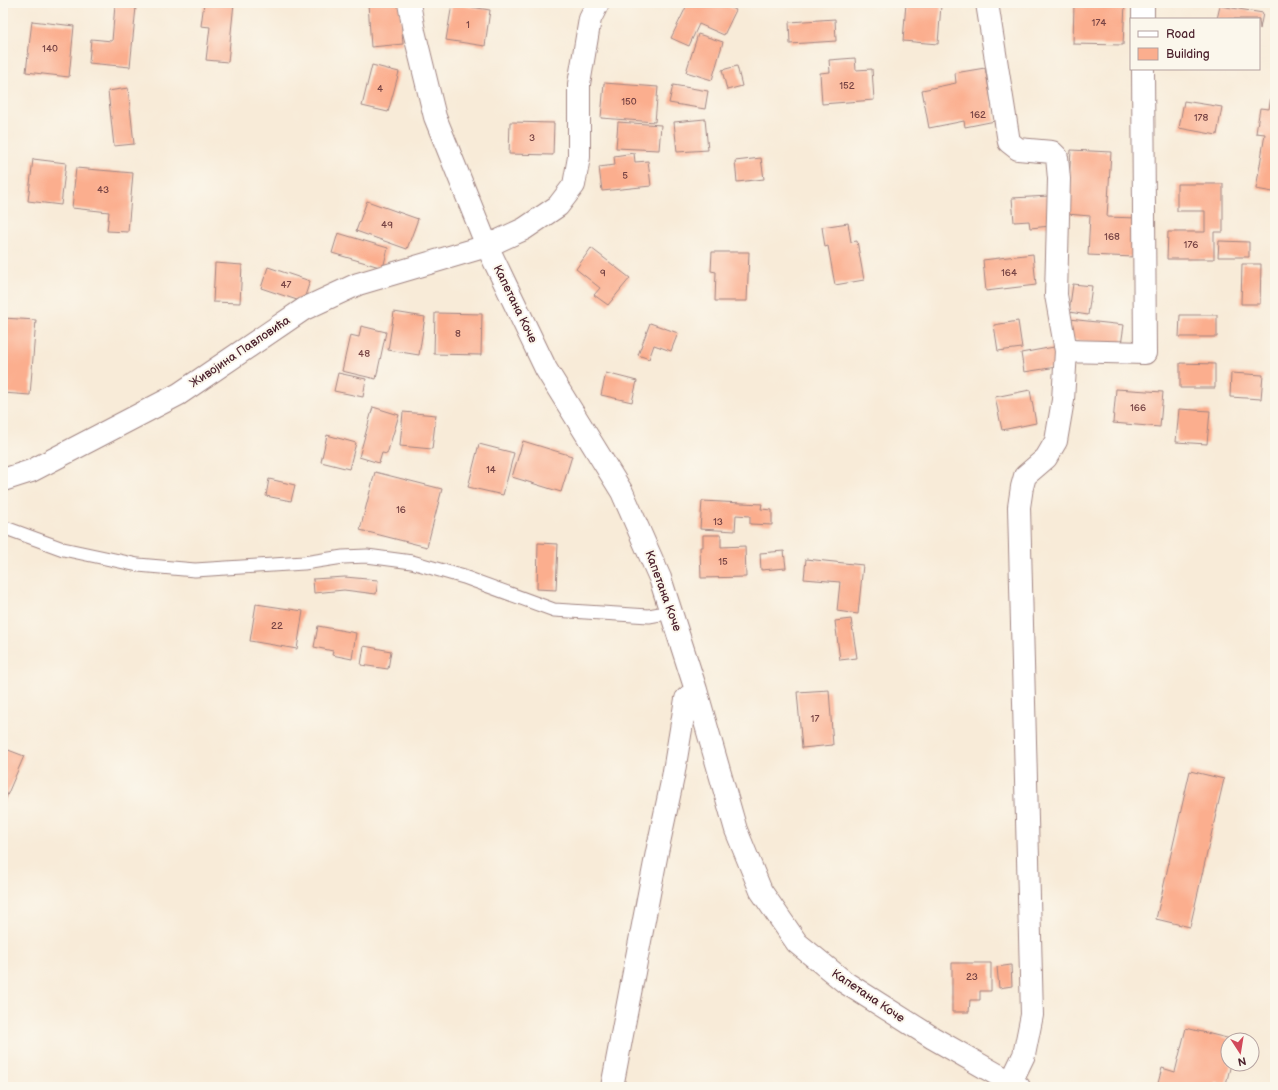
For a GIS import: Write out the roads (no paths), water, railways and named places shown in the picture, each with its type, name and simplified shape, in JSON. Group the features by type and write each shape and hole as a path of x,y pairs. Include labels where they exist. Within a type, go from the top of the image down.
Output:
{"street":[{"name":"Капетана Коче","path":"409,3 414,31 435,117 487,246 546,369 622,492 660,578 696,690 736,830 761,891 796,943 846,983 933,1038 1015,1085"},
{"name":"Живојина Павловића","path":"3,480 31,471 179,394 304,309 358,284 487,246 524,228 558,206 574,185 578,157 579,84 590,19 598,3"},
{"path":"987,3 1009,142 1018,149 1052,152 1057,157 1059,180 1056,296 1066,351 1063,400 1056,441 1046,458 1025,476 1019,507 1032,1015 1024,1055 1015,1085"},
{"path":"1143,3 1143,18"},
{"path":"1066,351 1145,353 1143,70"},
{"path":"612,1087 657,852 673,777 686,699 696,690"}],"lane":[{"path":"3,527 63,549 138,565 195,570 304,563 343,557 367,556 412,562 427,566 464,577 554,610 649,616 671,612"}]}
